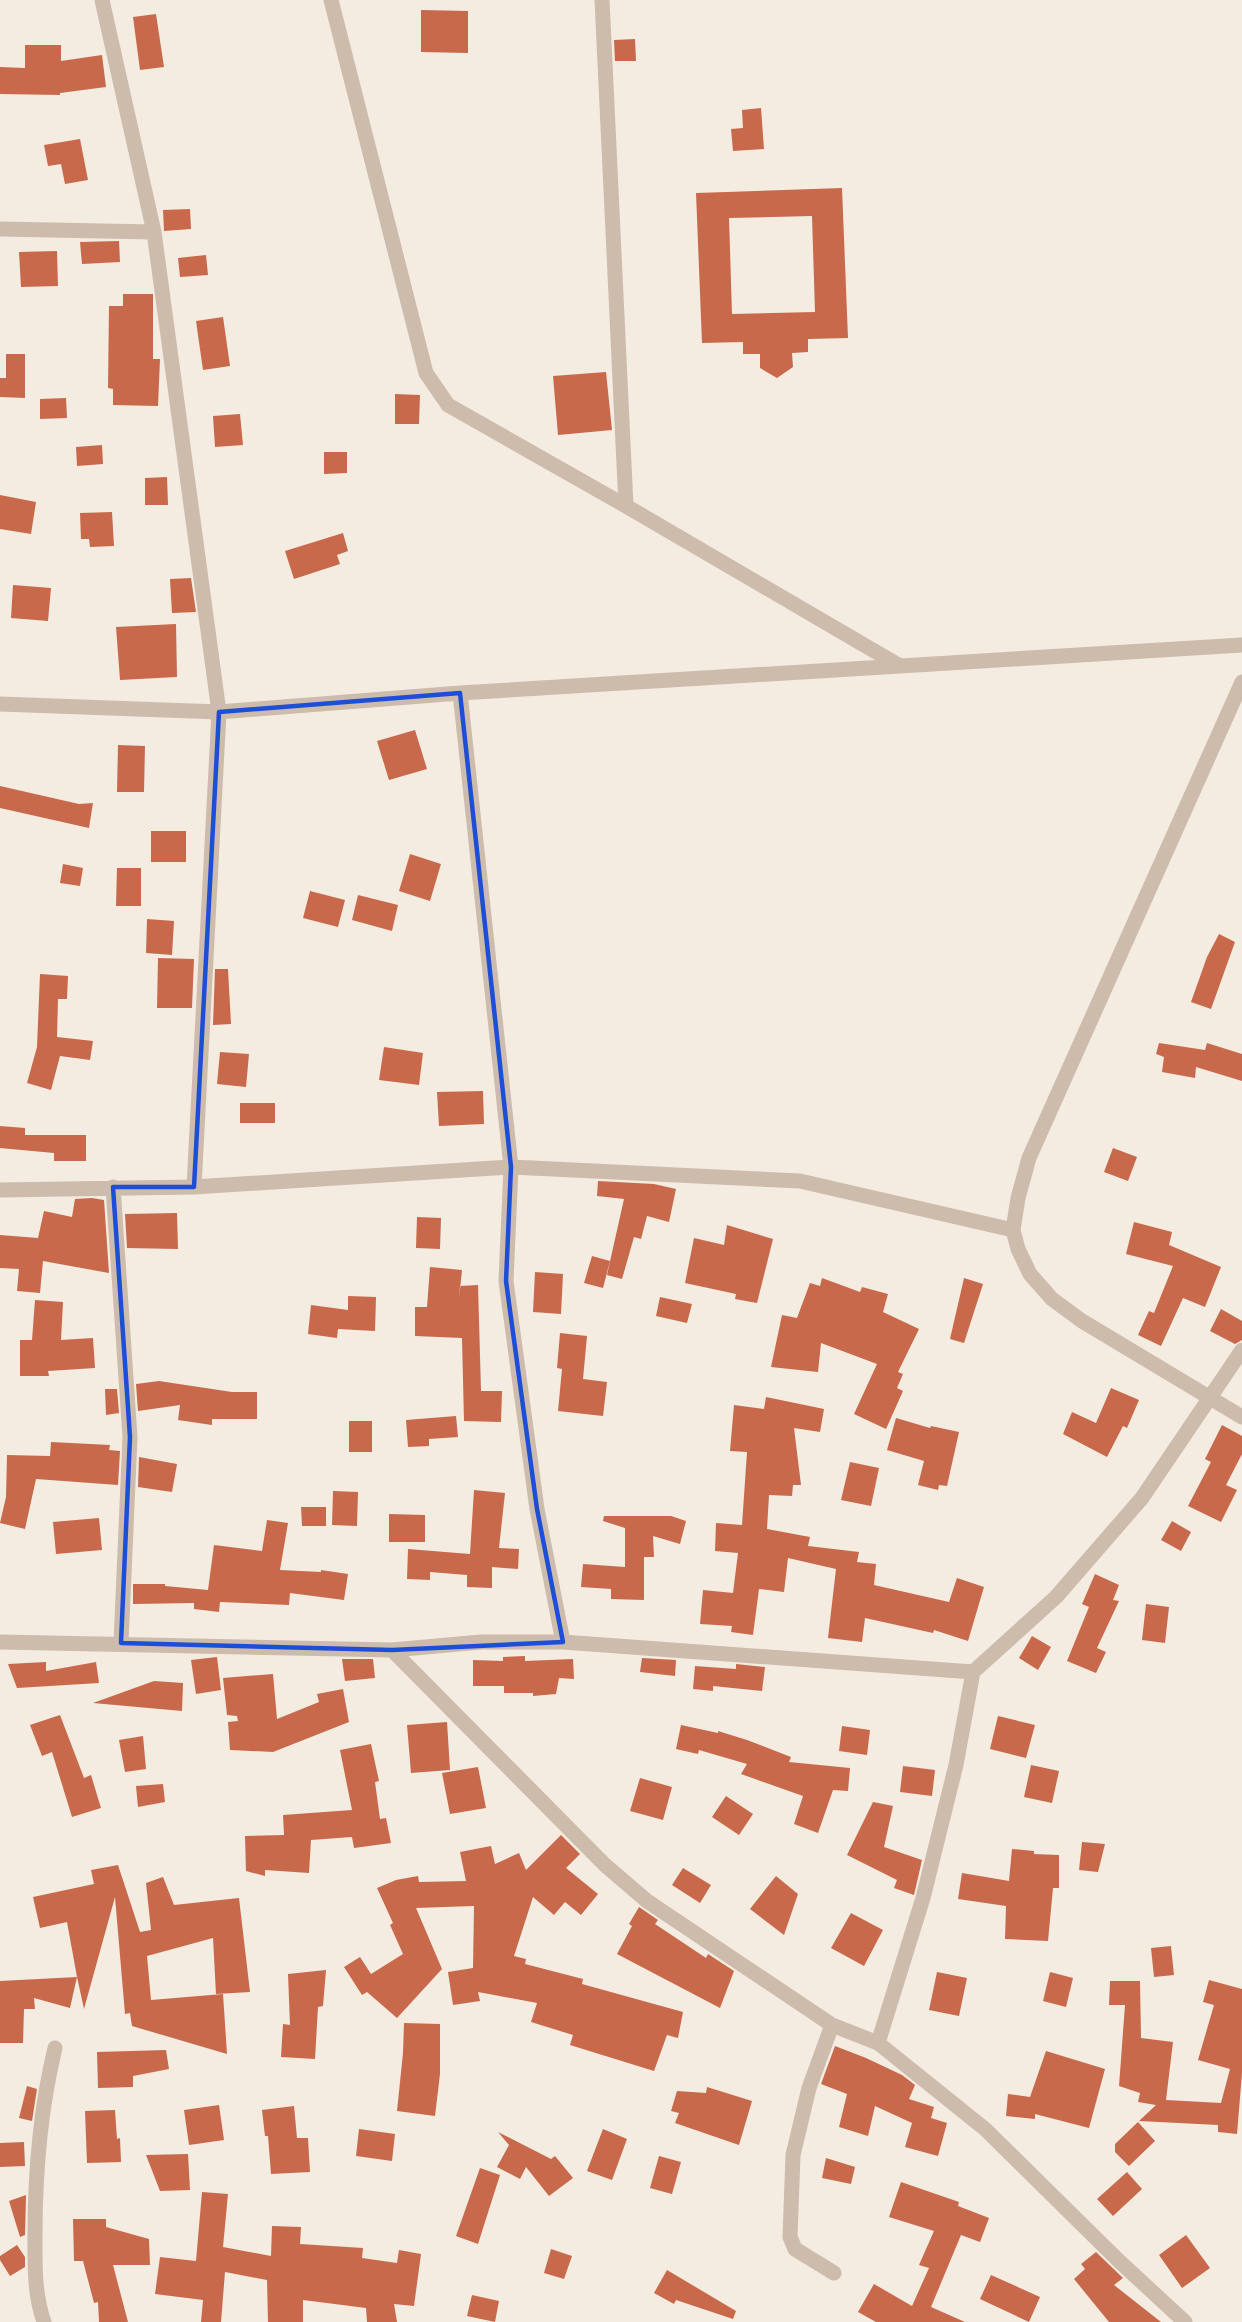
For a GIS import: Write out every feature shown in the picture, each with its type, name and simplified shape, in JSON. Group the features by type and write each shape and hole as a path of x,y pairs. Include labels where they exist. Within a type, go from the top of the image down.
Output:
{"street":[{"path":"102,0 154,232 219,712 194,1187"},
{"path":"331,0 426,374 448,405 900,666"},
{"path":"602,0 626,506"},
{"path":"0,229 154,232"},
{"path":"0,704 219,712 460,693 1242,645"},
{"path":"1242,682 1029,1158 1017,1198 1013,1230 1018,1249 1030,1274 1052,1299 1125,1349 1242,1418"},
{"path":"460,693 511,1167 506,1281 537,1509 563,1642"},
{"path":"0,1190 194,1187 511,1167 800,1181 1013,1230"},
{"path":"113,1187 130,1437 121,1643"},
{"path":"878,2043 923,1898 956,1766 973,1672 1056,1597 1142,1498 1242,1350"},
{"path":"0,1642 392,1650 481,1642 563,1642 973,1672"},
{"path":"392,1650 606,1865 647,1901 832,2025 878,2043 985,2129 1119,2261 1185,2322"},
{"path":"832,2025 809,2088 793,2155 790,2236 795,2249 834,2273"},
{"path":"44,2322 35,2288 35,2189 39,2127 55,2048"}],"highlighted area":[{"path":"460,693 511,1167 506,1281 537,1509 563,1642 392,1650 121,1643 130,1437 113,1187 194,1187 219,712"}],"building":[{"path":"421,10 468,11 468,53 421,52"},
{"path":"156,14 164,67 140,70 133,17"},
{"path":"635,39 636,61 615,61 614,40"},
{"path":"25,45 61,45 61,61 102,55 106,87 60,93 60,95 0,94 0,67 25,68"},
{"path":"761,108 764,149 733,151 731,129 743,128 742,110"},
{"path":"80,139 88,180 65,184 61,164 48,166 44,145"},
{"path":"842,188 848,338 808,339 808,352 792,353 793,367 777,378 760,368 760,354 743,354 743,342 702,343 696,193","holes":["812,216 815,312 732,314 729,218"]},
{"path":"190,209 191,229 164,231 163,210"},
{"path":"119,241 120,262 82,264 80,242"},
{"path":"57,251 58,286 21,287 19,252"},
{"path":"206,255 208,275 180,277 178,258"},
{"path":"123,294 153,294 153,359 160,359 158,406 113,405 113,389 108,388 109,306 123,306"},
{"path":"223,317 230,366 203,370 196,321"},
{"path":"6,354 25,354 25,398 0,397 0,378 6,378"},
{"path":"606,372 612,430 558,435 553,376"},
{"path":"395,394 420,395 419,424 395,424"},
{"path":"66,398 67,418 40,419 40,399"},
{"path":"240,414 243,445 215,447 213,416"},
{"path":"102,445 103,464 77,466 76,447"},
{"path":"324,452 347,452 347,473 324,474"},
{"path":"167,477 168,505 145,505 145,478"},
{"path":"0,495 36,502 31,534 0,529"},
{"path":"112,512 114,546 90,547 89,539 81,539 80,513"},
{"path":"343,533 348,551 337,555 340,564 294,579 285,551"},
{"path":"191,578 196,612 172,613 170,579"},
{"path":"13,585 51,588 48,621 11,618"},
{"path":"176,624 177,677 120,680 116,627"},
{"path":"415,730 427,769 389,780 377,741"},
{"path":"118,745 145,746 144,792 117,792"},
{"path":"0,786 79,804 93,803 89,828 0,808"},
{"path":"151,831 186,831 186,862 151,862"},
{"path":"410,854 441,864 430,901 399,891"},
{"path":"63,864 83,868 80,886 60,883"},
{"path":"117,868 141,868 141,906 116,906"},
{"path":"310,891 345,900 338,927 303,918"},
{"path":"358,895 398,905 392,931 352,920"},
{"path":"147,919 174,921 172,955 146,953"},
{"path":"1219,934 1235,942 1211,1009 1191,1002 1207,957"},
{"path":"158,958 194,959 192,1008 157,1008"},
{"path":"215,969 228,969 231,1024 213,1025"},
{"path":"40,974 68,976 67,999 58,999 57,1037 93,1041 90,1060 60,1056 51,1090 27,1083 37,1047"},
{"path":"1159,1043 1205,1050 1207,1043 1242,1054 1242,1081 1196,1067 1195,1078 1162,1072 1164,1057 1156,1054"},
{"path":"384,1047 423,1053 419,1085 379,1080"},
{"path":"220,1052 249,1054 246,1087 217,1084"},
{"path":"483,1091 484,1124 439,1126 437,1092"},
{"path":"240,1103 275,1103 275,1123 240,1123"},
{"path":"0,1126 25,1128 25,1135 86,1135 86,1161 54,1161 54,1153 0,1148"},
{"path":"1113,1148 1137,1157 1128,1181 1104,1172"},
{"path":"598,1181 654,1184 676,1189 669,1222 647,1216 641,1239 634,1237 622,1279 607,1275 624,1199 597,1196"},
{"path":"75,1199 104,1200 109,1273 43,1261 40,1293 17,1291 19,1269 0,1268 0,1235 38,1238 44,1211 72,1217"},
{"path":"177,1213 178,1249 127,1248 125,1214"},
{"path":"417,1217 441,1218 440,1249 416,1248"},
{"path":"1134,1222 1172,1232 1169,1245 1221,1267 1205,1307 1183,1298 1161,1346 1138,1335 1149,1311 1154,1313 1173,1266 1126,1254"},
{"path":"727,1225 773,1239 757,1303 735,1299 736,1294 685,1283 694,1238 724,1245"},
{"path":"592,1256 610,1261 603,1288 584,1283"},
{"path":"430,1267 462,1270 460,1286 478,1285 481,1391 502,1391 501,1422 464,1421 462,1338 415,1336 415,1307 427,1307"},
{"path":"535,1272 563,1274 561,1314 533,1312"},
{"path":"822,1278 860,1292 862,1287 888,1294 883,1312 919,1329 898,1372 903,1374 897,1388 903,1391 886,1429 854,1414 877,1364 821,1343 818,1372 771,1367 782,1315 797,1318 810,1283 820,1286"},
{"path":"964,1278 983,1284 964,1343 950,1339"},
{"path":"348,1296 376,1297 375,1331 338,1329 337,1338 308,1334 311,1305 348,1310"},
{"path":"660,1297 692,1304 687,1323 656,1316"},
{"path":"35,1300 63,1302 61,1340 93,1338 95,1368 48,1371 49,1376 20,1376 20,1340 32,1340"},
{"path":"1221,1309 1242,1321 1242,1340 1235,1344 1210,1331"},
{"path":"560,1333 587,1336 583,1379 607,1382 603,1416 558,1411 562,1369 557,1368"},
{"path":"159,1381 232,1392 257,1392 257,1419 212,1419 212,1425 178,1420 180,1405 138,1411 136,1384"},
{"path":"1111,1388 1139,1400 1127,1428 1123,1426 1107,1457 1063,1434 1072,1412 1096,1423"},
{"path":"105,1389 117,1389 119,1413 106,1415"},
{"path":"766,1397 824,1409 820,1432 794,1428 801,1485 793,1485 792,1496 769,1495 767,1529 810,1537 808,1546 859,1552 857,1562 876,1564 874,1585 949,1602 957,1578 984,1587 968,1641 934,1630 933,1633 865,1618 862,1642 828,1638 836,1569 788,1558 784,1592 759,1589 753,1635 731,1632 732,1626 700,1624 703,1590 733,1593 738,1553 715,1551 716,1523 742,1525 747,1452 730,1451 734,1405 764,1409"},
{"path":"456,1416 458,1437 429,1439 429,1446 408,1447 406,1420"},
{"path":"896,1418 930,1428 931,1426 959,1432 947,1486 939,1485 938,1490 918,1485 924,1461 887,1450"},
{"path":"349,1421 372,1421 372,1452 349,1452"},
{"path":"1222,1425 1242,1436 1242,1454 1226,1485 1237,1490 1221,1522 1188,1506 1211,1462 1205,1459"},
{"path":"51,1442 110,1445 109,1450 120,1451 118,1485 36,1479 25,1529 0,1523 6,1497 7,1455 50,1456"},
{"path":"139,1457 177,1464 172,1492 138,1487"},
{"path":"850,1462 879,1468 871,1506 841,1500"},
{"path":"474,1490 505,1493 499,1548 519,1549 518,1569 492,1567 492,1588 467,1587 467,1575 430,1572 430,1580 407,1579 408,1549 470,1554"},
{"path":"333,1491 358,1492 357,1526 332,1525"},
{"path":"301,1507 326,1507 326,1526 302,1526"},
{"path":"389,1514 425,1515 425,1542 389,1542"},
{"path":"604,1516 671,1516 686,1521 680,1544 653,1536 654,1557 644,1557 644,1600 611,1599 611,1589 581,1587 583,1564 625,1567 625,1528 603,1521"},
{"path":"99,1518 102,1550 56,1554 53,1522"},
{"path":"267,1520 288,1523 280,1570 321,1572 321,1570 348,1574 344,1600 290,1593 289,1605 220,1602 219,1612 194,1609 194,1603 133,1604 133,1584 165,1584 165,1586 208,1590 214,1545 262,1551"},
{"path":"1172,1521 1191,1532 1181,1551 1161,1540"},
{"path":"1095,1574 1119,1585 1113,1600 1119,1601 1097,1648 1106,1652 1096,1673 1067,1661 1089,1607 1082,1604"},
{"path":"1146,1604 1169,1607 1165,1643 1142,1640"},
{"path":"1032,1636 1051,1647 1038,1670 1019,1658"},
{"path":"525,1656 525,1661 573,1659 574,1679 559,1678 556,1694 533,1696 533,1693 504,1693 504,1686 473,1686 473,1660 503,1661 503,1657"},
{"path":"217,1657 221,1690 196,1694 191,1660"},
{"path":"642,1658 676,1660 675,1676 640,1672"},
{"path":"342,1659 373,1659 375,1678 345,1681"},
{"path":"46,1662 46,1671 96,1662 99,1683 17,1688 8,1664"},
{"path":"736,1664 765,1667 762,1691 713,1686 713,1691 693,1689 695,1666 736,1669"},
{"path":"273,1674 277,1719 319,1702 317,1694 343,1689 349,1722 273,1752 230,1750 228,1722 238,1721 237,1716 227,1715 223,1678"},
{"path":"154,1681 183,1683 182,1711 93,1703"},
{"path":"60,1715 84,1778 91,1775 101,1808 72,1817 52,1752 42,1756 30,1725"},
{"path":"998,1716 1035,1725 1026,1758 990,1749"},
{"path":"447,1722 450,1770 411,1773 407,1725"},
{"path":"681,1725 718,1733 718,1731 747,1740 791,1757 789,1762 850,1768 848,1791 833,1790 818,1833 794,1824 803,1796 741,1774 747,1764 699,1750 698,1754 676,1749"},
{"path":"842,1726 870,1730 867,1755 839,1751"},
{"path":"143,1736 146,1769 125,1772 119,1740"},
{"path":"371,1744 379,1781 375,1782 380,1819 386,1818 391,1843 354,1848 352,1837 311,1840 309,1873 265,1870 265,1876 246,1871 245,1836 284,1835 283,1815 352,1810 340,1750"},
{"path":"1031,1765 1059,1771 1052,1803 1024,1797"},
{"path":"903,1766 935,1770 932,1796 900,1792"},
{"path":"478,1767 486,1808 450,1814 442,1773"},
{"path":"640,1778 672,1787 663,1820 630,1811"},
{"path":"163,1784 165,1802 138,1807 136,1786"},
{"path":"726,1796 753,1814 739,1835 712,1817"},
{"path":"873,1802 893,1806 884,1847 922,1860 914,1895 894,1888 897,1880 847,1855"},
{"path":"561,1835 580,1854 566,1868 598,1894 581,1915 565,1902 554,1915 533,1897 514,1956 526,1959 525,1964 583,1979 582,1984 683,2012 678,2038 667,2035 654,2071 570,2045 573,2035 531,2022 537,2003 478,1992 480,2001 453,2005 448,1972 473,1968 474,1906 416,1908 442,1969 397,2018 367,1992 362,1995 344,1967 360,1957 371,1974 403,1954 390,1925 393,1923 377,1888 396,1880 418,1876 419,1882 466,1881 460,1852 491,1846 495,1864 519,1853 526,1870"},
{"path":"1082,1842 1105,1844 1098,1872 1079,1870"},
{"path":"1012,1849 1034,1851 1034,1854 1059,1855 1059,1888 1053,1888 1048,1941 1005,1939 1006,1906 958,1899 962,1873 1009,1881"},
{"path":"118,1865 140,1932 151,1930 146,1883 163,1877 174,1905 239,1898 250,1992 216,1994 213,1938 147,1956 151,2000 223,1994 227,2054 132,2026 130,2013 125,2014 115,1897 84,2009 67,1922 40,1928 33,1897 94,1884 91,1870"},
{"path":"683,1868 711,1885 700,1903 672,1885"},
{"path":"776,1876 798,1894 784,1935 750,1909"},
{"path":"639,1907 658,1920 655,1924 706,1958 708,1954 734,1971 720,2008 617,1954 632,1926 629,1924"},
{"path":"851,1913 883,1930 864,1966 831,1948"},
{"path":"1171,1946 1174,1975 1154,1977 1151,1948"},
{"path":"326,1970 323,2006 318,2007 315,2059 281,2057 283,2024 290,2025 288,1974"},
{"path":"937,1972 967,1978 959,2016 929,2010"},
{"path":"1050,1972 1073,1978 1066,2007 1043,2001"},
{"path":"77,1977 70,2008 34,1998 35,2009 24,2009 23,2043 0,2043 0,1981"},
{"path":"1209,1980 1242,1989 1242,2073 1237,2134 1218,2132 1218,2125 1139,2121 1156,2105 1138,2102 1140,2093 1119,2086 1125,2005 1109,2005 1110,1981 1140,1981 1141,2038 1173,2042 1166,2100 1221,2103 1230,2069 1198,2060 1214,2005 1203,2002"},
{"path":"404,2023 440,2024 440,2074 435,2116 397,2111"},
{"path":"835,2046 902,2075 915,2085 909,2099 934,2107 931,2118 947,2123 938,2156 905,2147 912,2123 875,2106 868,2136 839,2127 847,2094 821,2084"},
{"path":"166,2050 169,2069 133,2076 133,2087 98,2088 97,2052"},
{"path":"1046,2051 1105,2069 1089,2128 1035,2114 1035,2119 1006,2116 1008,2094 1030,2097"},
{"path":"27,2086 37,2089 32,2121 19,2118"},
{"path":"707,2087 752,2101 739,2145 675,2123 679,2113 671,2111 677,2091 706,2093"},
{"path":"219,2105 224,2140 189,2145 184,2110"},
{"path":"294,2106 297,2138 308,2138 310,2172 271,2174 268,2136 265,2136 262,2110"},
{"path":"115,2110 121,2162 87,2163 85,2111"},
{"path":"1138,2122 1155,2141 1129,2166 1115,2152 1115,2144"},
{"path":"359,2129 395,2134 392,2161 356,2156"},
{"path":"603,2129 627,2139 612,2180 587,2171"},
{"path":"498,2132 551,2159 555,2156 573,2178 549,2196 526,2167 520,2179 497,2167 509,2145"},
{"path":"24,2142 25,2166 0,2167 0,2143"},
{"path":"188,2154 190,2190 160,2191 146,2155"},
{"path":"659,2156 681,2162 672,2194 650,2188"},
{"path":"826,2158 855,2167 851,2184 822,2178"},
{"path":"480,2168 500,2175 478,2244 456,2236"},
{"path":"1127,2172 1142,2189 1113,2216 1097,2199"},
{"path":"901,2182 959,2202 958,2206 989,2218 980,2242 961,2235 931,2307 965,2322 876,2322 858,2312 874,2284 912,2306 929,2268 919,2265 934,2231 889,2217"},
{"path":"202,2192 228,2194 223,2247 271,2256 272,2226 301,2227 300,2244 363,2248 362,2258 397,2263 399,2250 421,2254 414,2306 394,2304 397,2322 367,2322 366,2308 303,2300 303,2322 268,2322 267,2280 225,2272 221,2322 201,2322 203,2300 155,2294 160,2257 196,2261"},
{"path":"26,2195 25,2235 20,2237 9,2201"},
{"path":"73,2219 106,2219 106,2227 149,2239 150,2265 113,2265 128,2322 99,2322 98,2302 94,2303 83,2261 74,2261"},
{"path":"1186,2235 1210,2268 1182,2288 1159,2255"},
{"path":"17,2245 25,2257 25,2267 10,2276 0,2256"},
{"path":"551,2249 572,2256 564,2279 544,2273"},
{"path":"1096,2252 1123,2278 1114,2285 1161,2322 1109,2322 1074,2279 1085,2269 1081,2264"},
{"path":"667,2270 736,2311 733,2319 676,2300 674,2304 654,2293"},
{"path":"991,2275 1040,2297 1029,2322 980,2299"},
{"path":"472,2295 499,2301 495,2322 467,2316"}]}
